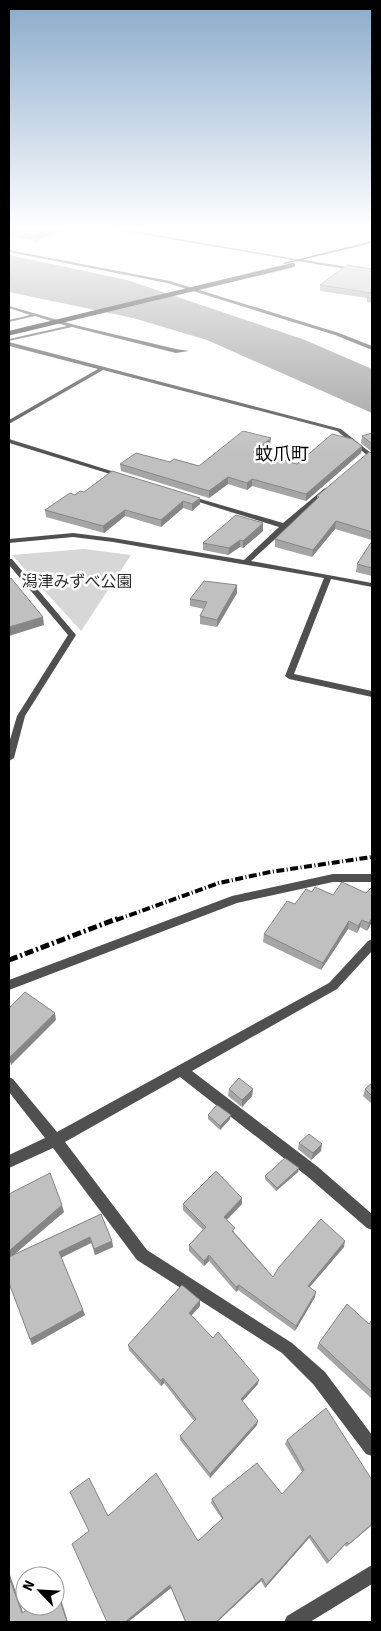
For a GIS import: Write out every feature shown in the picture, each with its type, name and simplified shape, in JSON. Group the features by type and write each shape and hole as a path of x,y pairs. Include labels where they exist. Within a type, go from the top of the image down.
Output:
{"main road":[{"path":"9,331 118,304"},
{"path":"9,331 125,304"}],"street":[{"path":"240,304 328,331 372,348"},
{"path":"9,306 73,326 176,351 186,351"},
{"path":"9,321 35,315"},
{"path":"9,342 73,326"},
{"path":"9,342 339,430 370,456 360,460"},
{"path":"9,422 102,368"},
{"path":"9,441 132,479"},
{"path":"245,563 332,484"},
{"path":"179,494 284,526"},
{"path":"9,540 73,535 113,540 372,585"},
{"path":"9,561 72,635 21,716 9,758"},
{"path":"328,576 289,676 372,694"},
{"path":"9,985 236,898 333,878 372,878"},
{"path":"9,1162 55,1140 333,986 372,944"},
{"path":"181,1070 313,1172 372,1223"},
{"path":"9,1083 55,1140 142,1256 287,1348 319,1378 372,1448"},
{"path":"293,1622 372,1574"}],"green space":[{"name":"潟津みずべ公園","path":"84,549 131,555 81,631 12,555"}],"shaded area":[{"path":"67,304 199,304 305,340 372,369 372,413 207,340 133,318"}],"building":[{"path":"243,431 271,438 253,452 297,464 332,434 352,439 362,446 306,494 252,479 247,483 228,477 209,491 120,464 136,453 170,462 174,459 199,466"},
{"path":"372,433 372,444 362,436"},
{"path":"369,452 372,453 372,532 336,521 313,550 275,539 319,497 317,496"},
{"path":"112,471 200,498 192,504 183,501 161,520 125,510 103,526 45,510 70,493 75,495 80,491 84,492"},
{"path":"236,515 263,523 243,541 240,540 229,548 203,543"},
{"path":"372,541 372,568 357,564"},
{"path":"11,578 43,617 9,627 9,579"},
{"path":"204,581 237,585 217,620 200,616 207,602 190,599"},
{"path":"342,882 366,893 372,887 372,918 369,923 362,920 358,926 349,921 323,963 264,934 287,901 295,904 306,889 312,892 315,887 333,895"},
{"path":"25,992 55,1013 9,1058 9,1008"},
{"path":"239,1078 253,1089 242,1100 229,1089"},
{"path":"372,1083 372,1096 365,1089"},
{"path":"217,1105 231,1115 220,1126 208,1115"},
{"path":"309,1134 322,1144 313,1153 299,1143"},
{"path":"285,1158 299,1168 277,1188 265,1176"},
{"path":"216,1171 242,1198 224,1217 235,1228 232,1231 273,1277 279,1267 321,1219 345,1241 308,1286 316,1292 296,1326 239,1285 236,1287 209,1255 204,1261 189,1245 206,1227 183,1204"},
{"path":"50,1173 62,1205 9,1251 9,1194"},
{"path":"101,1214 112,1241 94,1249 90,1237 59,1252 83,1310 30,1339 9,1283 9,1257"},
{"path":"182,1285 200,1300 189,1313 213,1338 218,1332 259,1380 241,1399 258,1421 210,1474 180,1436 196,1419 163,1378 161,1381 128,1345"},
{"path":"347,1304 369,1324 372,1320 372,1392 319,1343"},
{"path":"326,1408 372,1480 372,1524 349,1544 347,1542 329,1561 310,1535 266,1585 262,1578 217,1622 186,1622 170,1585 125,1622 107,1622 72,1544 89,1531 70,1492 89,1478 108,1516 156,1473 198,1541 223,1518 212,1499 257,1463 282,1494 304,1470 287,1440"},
{"path":"9,1577 15,1594 15,1616 65,1616 67,1622 9,1622"}],"railway":[{"path":"116,920 219,883 270,872 372,857"},
{"path":"9,960 119,918"}],"district":[{"name":"蚊爪町","path":"282,454"}]}
